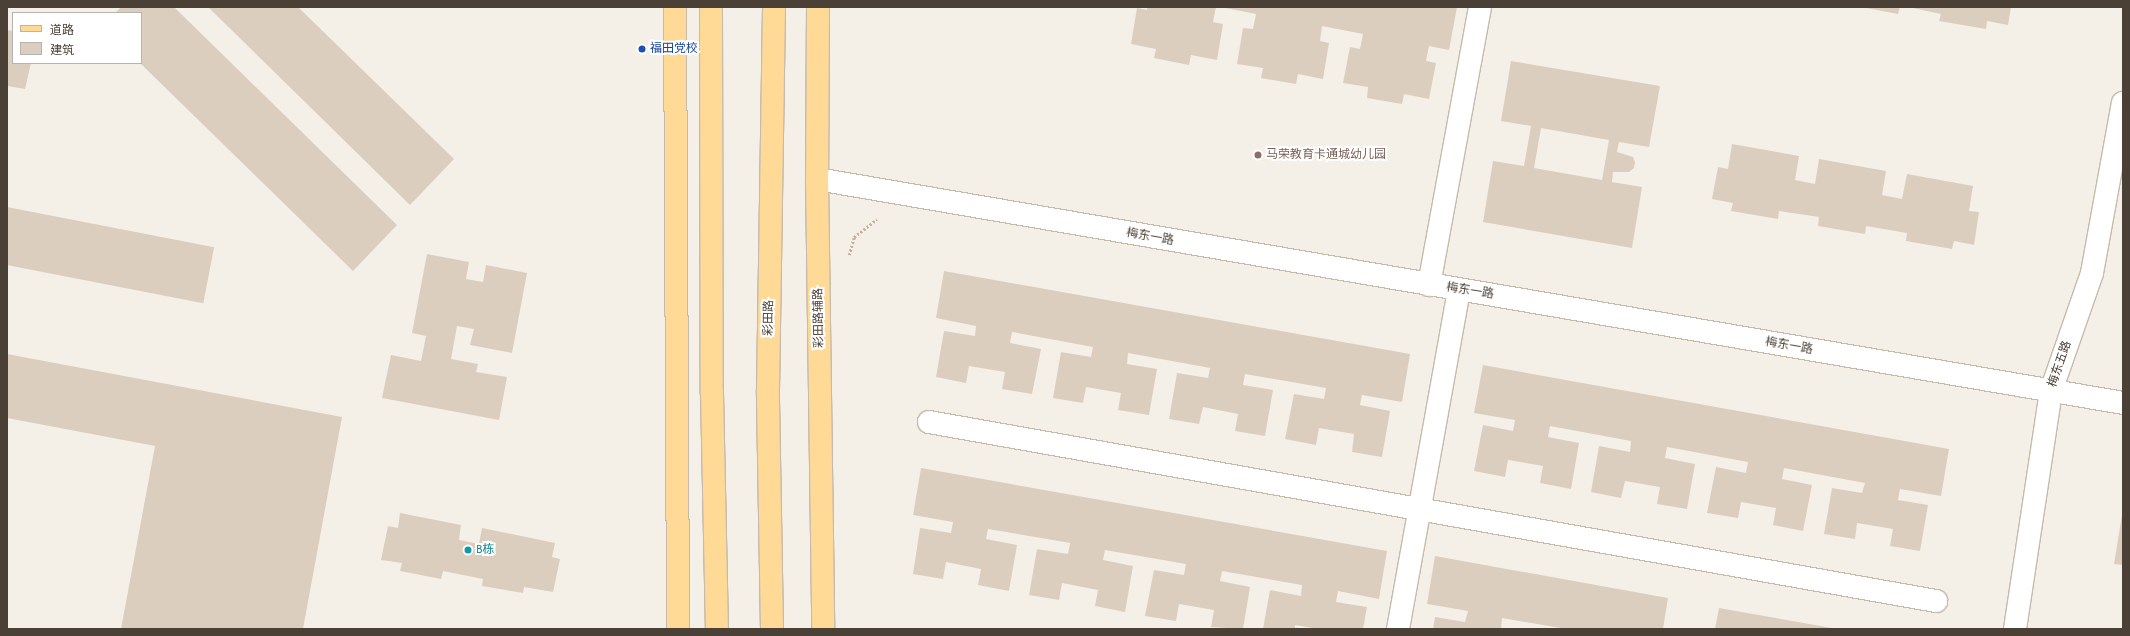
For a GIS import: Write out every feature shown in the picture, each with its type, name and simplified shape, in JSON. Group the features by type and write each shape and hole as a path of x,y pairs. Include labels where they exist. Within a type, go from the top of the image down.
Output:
{"main road":[{"path":"675,7 678,629"},
{"path":"711,7 712,393 717,629"},
{"name":"彩田路","path":"772,629 768,390 774,7"},
{"name":"彩田路辅路","path":"818,7 816,179 823,629"}],"street":[{"path":"1429,285 1480,7"},
{"name":"梅东五路","path":"2015,629 2051,392 2092,273 2123,103"},
{"name":"梅东一路","path":"816,179 2051,392 2123,403"},
{"path":"1398,629 1459,289"},
{"path":"928,422 1936,601"}],"path":[{"path":"848,258 854,237 881,216"}],"building":[{"path":"121,7 174,7 397,225 353,271 141,64 142,12 116,12"},
{"path":"208,7 298,7 454,159 410,205"},
{"path":"1147,7 1216,7 1213,22 1223,24 1217,60 1191,55 1189,65 1154,58 1156,49 1131,44 1137,8 1147,10"},
{"path":"1220,7 1457,7 1449,50 1429,46 1426,61 1436,63 1429,99 1404,94 1402,104 1367,98 1368,87 1343,83 1350,47 1360,49 1363,34 1322,26 1320,41 1329,43 1323,79 1298,74 1296,84 1261,78 1263,68 1237,64 1243,28 1253,29 1256,14"},
{"path":"1861,7 1900,7 1898,14"},
{"path":"1908,7 2011,7 2008,25 1987,21 1986,29 1939,21 1941,14"},
{"path":"7,30 12,31 12,64 31,64 25,89 7,86"},
{"path":"1511,61 1660,86 1649,147 1619,142 1617,152 1633,157 1635,162 1634,168 1629,172 1613,172 1612,182 1642,187 1632,248 1483,222 1493,161 1524,166 1531,126 1501,121","holes":["1541,128 1609,140 1602,180 1534,168"]},
{"path":"1732,144 1799,156 1795,180 1815,184 1819,159 1886,171 1882,195 1902,199 1907,174 1973,186 1969,211 1979,212 1974,245 1954,241 1952,249 1906,241 1907,233 1866,226 1865,234 1818,226 1819,217 1779,211 1778,219 1731,211 1733,203 1712,199 1718,167 1728,169"},
{"path":"7,207 214,247 203,303 7,265"},
{"path":"427,254 469,262 466,279 483,282 486,265 527,273 512,353 470,345 474,329 457,326 451,359 478,364 476,372 507,377 499,420 382,398 391,355 421,361 426,336 412,333"},
{"path":"944,271 1410,354 1402,402 1362,395 1360,405 1390,411 1382,457 1352,452 1354,434 1319,428 1316,445 1285,439 1294,394 1324,399 1326,388 1245,374 1243,385 1273,390 1265,436 1235,431 1238,414 1203,407 1199,424 1169,419 1177,373 1208,378 1210,368 1128,353 1127,364 1157,369 1149,415 1118,410 1121,393 1086,387 1083,403 1053,398 1061,352 1091,357 1093,347 1012,332 1010,343 1041,349 1032,394 1002,389 1005,372 969,366 966,383 936,377 944,331 975,336 976,326 936,318"},
{"path":"7,354 342,417 303,629 121,629 155,446 7,418"},
{"path":"1483,365 1949,449 1941,496 1900,489 1898,500 1928,505 1920,551 1890,546 1893,529 1857,523 1855,539 1824,534 1832,488 1862,493 1865,483 1784,468 1782,479 1812,485 1803,531 1773,525 1776,508 1741,502 1738,518 1707,513 1716,467 1746,473 1748,462 1667,447 1665,458 1695,464 1687,509 1657,504 1660,487 1625,481 1621,498 1591,492 1599,446 1630,452 1631,441 1550,426 1548,437 1579,443 1571,489 1540,483 1543,466 1508,460 1505,477 1474,471 1483,425 1513,431 1515,420 1474,413"},
{"path":"921,468 1387,551 1379,599 1338,591 1336,602 1367,607 1363,629 1318,629 1295,625 1295,629 1263,629 1270,590 1301,596 1302,585 1222,571 1220,581 1250,587 1243,629 1211,627 1214,610 1179,604 1176,621 1145,616 1154,570 1184,575 1186,564 1105,550 1103,560 1133,566 1125,612 1095,606 1098,590 1062,583 1059,600 1029,595 1037,549 1068,554 1070,543 988,529 986,539 1017,545 1009,591 978,585 981,569 946,562 943,579 913,574 920,528 951,533 953,522 913,515"},
{"name":"B栋","path":"400,513 461,525 459,540 479,544 482,528 555,543 552,557 560,559 553,592 524,587 523,593 482,586 483,579 443,571 441,579 400,571 402,563 381,560 388,526 398,528"},
{"path":"2123,515 2123,565 2114,564"},
{"path":"1435,556 1668,598 1663,629 1566,629 1502,618 1501,629 1433,629 1435,617 1465,622 1468,611 1427,604"},
{"path":"1719,608 1832,628 1832,629 1715,629"}],"place":[{"name":"福田党校","path":"642,49"},
{"name":"马荣教育卡通城幼儿园","path":"1258,155"},
{"name":"B栋","path":"468,550"}]}
